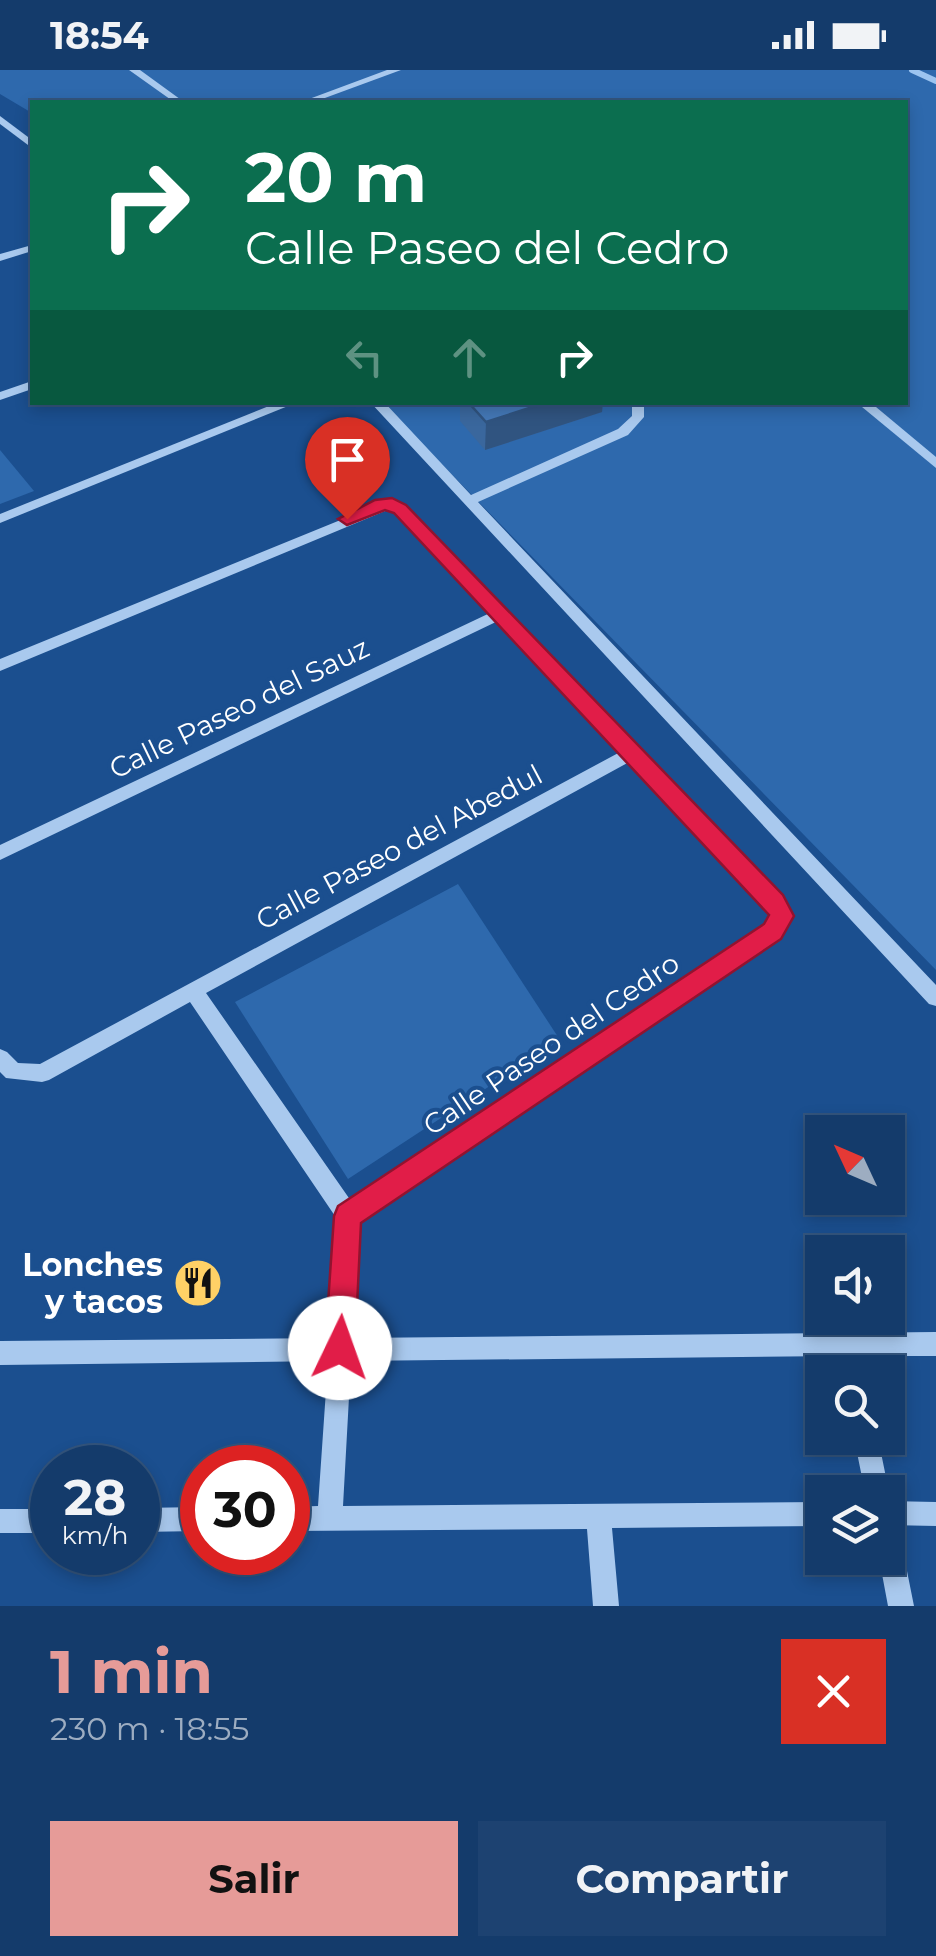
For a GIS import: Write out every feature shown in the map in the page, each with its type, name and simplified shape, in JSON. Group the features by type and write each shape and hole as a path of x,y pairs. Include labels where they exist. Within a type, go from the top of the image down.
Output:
{"street":[{"path":"134,70 176,100"},
{"path":"312,100 396,70"},
{"path":"0,119 30,143"},
{"path":"0,258 30,249"},
{"path":"0,396 30,386"},
{"path":"0,519 285,405"},
{"path":"379,405 936,998"},
{"path":"468,501 622,432 638,418 638,405"},
{"path":"866,405 936,464"},
{"path":"0,665 392,503 632,752"},
{"name":"Calle Paseo del Sauz","path":"0,853 502,613"},
{"name":"Calle Paseo del Cedro","path":"348,1216 772,932 782,916 774,902 632,752"},
{"name":"Calle Paseo del Abedul","path":"193,990 632,752"},
{"path":"0,1058 14,1072 42,1073 193,990 348,1216 330,1518"},
{"path":"0,1353 936,1344"},
{"path":"846,1345 848,1355"},
{"path":"905,1513 936,1514"},
{"path":"310,1518 805,1514"},
{"path":"598,1516 606,1606"},
{"path":"0,1521 30,1520"},
{"path":"895,1575 901,1606"}],"shaded area":[{"path":"0,70 936,70 936,970 384,405 908,405 908,100 30,100 30,112 0,94"},
{"path":"0,450 34,491 0,504"},
{"path":"458,884 560,1040 348,1179 235,1002"}],"building":[{"path":"471,405 539,405 486,422"}],"waterway":[{"path":"912,70 936,81"}],"place":[{"name":"Lonches y tacos","path":"198,1283"}],"route":[{"path":"340,1348 348,1216 772,932 782,916 774,902 400,509 392,503 381,504 347,519"}]}
